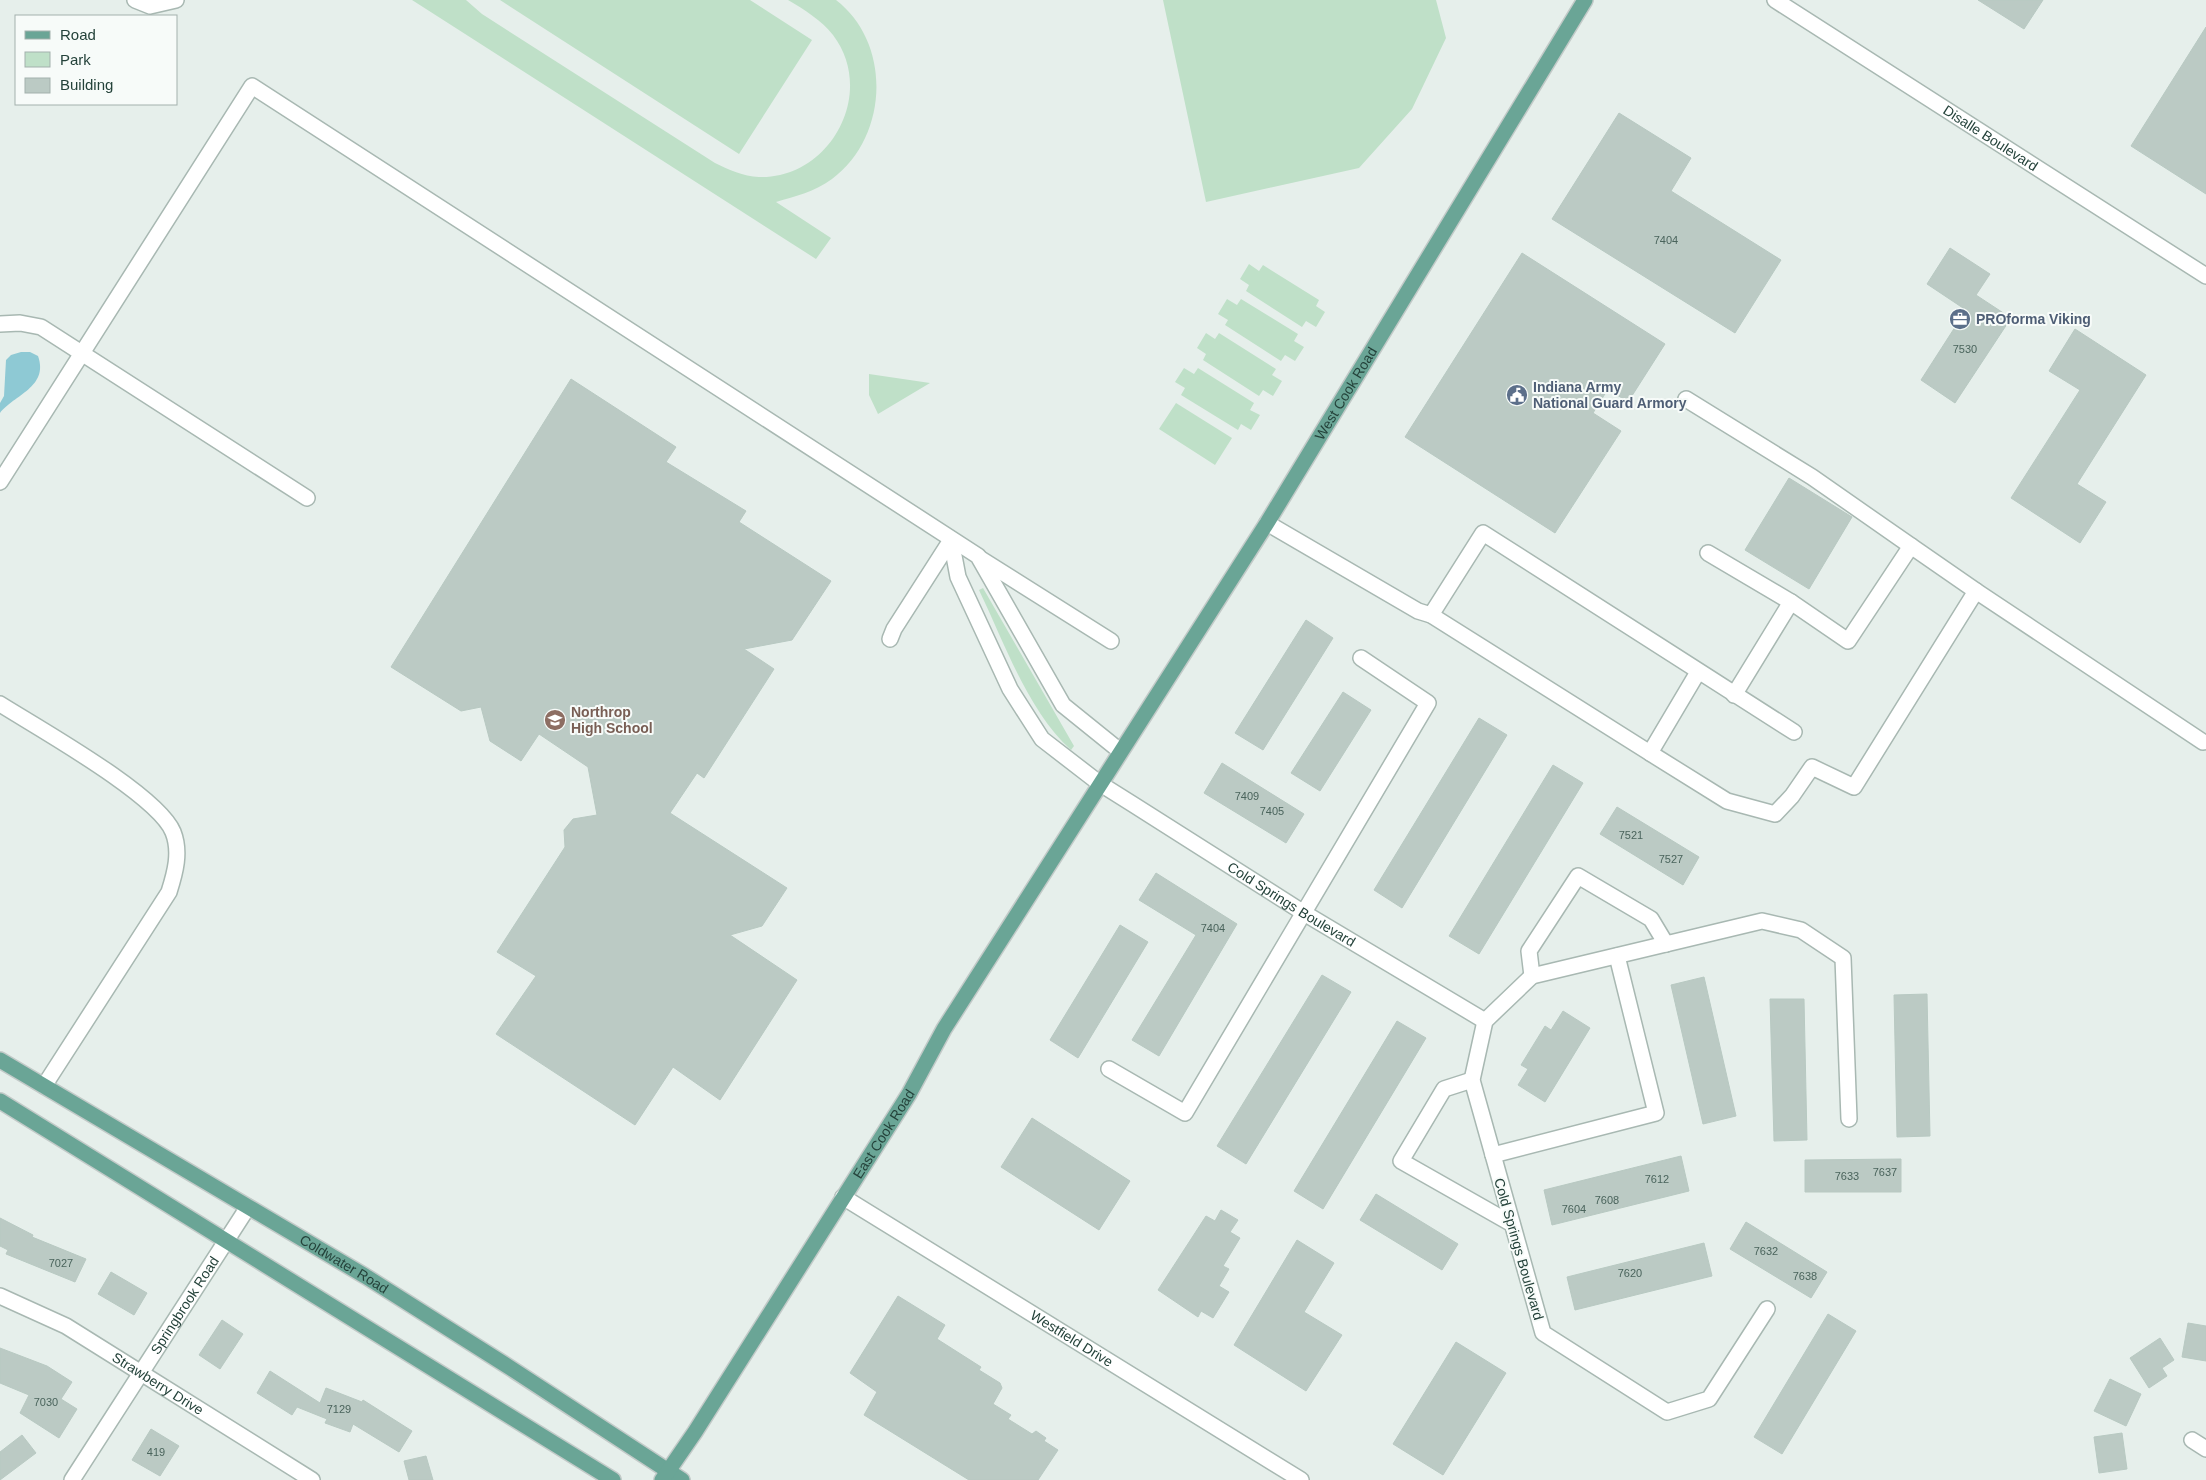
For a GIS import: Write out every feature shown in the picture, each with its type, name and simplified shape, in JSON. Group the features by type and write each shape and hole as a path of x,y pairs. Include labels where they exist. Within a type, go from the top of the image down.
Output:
{"main road":[{"name":"West Cook Road","path":"1100,783 1266,523 1585,0"},
{"name":"East Cook Road","path":"665,1476 701,1424 909,1094 944,1029 1100,783"},
{"name":"Coldwater Road","path":"0,1060 365,1276 512,1368 665,1476 682,1480"},
{"path":"0,1101 225,1242 410,1353 613,1480"}],"street":[{"path":"135,0 150,6 176,0"},
{"name":"Disalle Boulevard","path":"1775,0 2206,276"},
{"path":"0,482 84,353 252,86 618,321 951,540 1110,641"},
{"path":"0,324 20,323 41,327 306,498"},
{"path":"1686,399 1812,477 1976,591 2203,742"},
{"path":"1266,523 1418,611 1431,616 1574,708 1727,801 1775,814 1792,796 1812,766 1854,787 1976,591"},
{"path":"1431,616 1483,533 1794,732"},
{"path":"890,639 894,629 951,540"},
{"name":"Cold Springs Boulevard","path":"951,540 958,577 1010,689 1042,739 1100,783 1304,912 1486,1021 1472,1080 1543,1333 1667,1412 1710,1399 1767,1309"},
{"path":"1708,553 1791,602 1848,641 1911,546"},
{"path":"978,556 1063,706 1120,751"},
{"path":"1734,695 1791,602"},
{"path":"1109,1069 1185,1113 1428,703 1361,658"},
{"path":"1650,753 1698,672"},
{"path":"0,704 125,784 155,808 173,832 176,845 175,874 169,892 44,1086"},
{"path":"1532,976 1529,951 1578,876 1651,918 1666,944"},
{"path":"1486,1021 1532,976 1762,921 1801,930 1843,958 1849,1119"},
{"path":"1493,1154 1656,1113 1617,956"},
{"path":"1472,1080 1444,1089 1401,1161 1512,1224"},
{"name":"Westfield Drive","path":"843,1197 1301,1480"},
{"name":"Springbrook Road","path":"72,1480 248,1207"},
{"name":"Strawberry Drive","path":"0,1296 66,1326 312,1480"},
{"path":"2192,1440 2206,1449"}],"green space":[{"path":"412,0 466,0 482,14 715,163 736,172 759,177 784,174 807,164 825,148 839,128 848,106 850,82 845,58 833,35 812,16 788,0 836,0 854,19 867,41 875,65 876,91 873,116 864,140 851,161 832,179 798,196 776,202 831,238 816,259"},
{"path":"500,0 750,0 812,40 739,154"},
{"path":"1163,0 1436,0 1446,38 1412,109 1359,168 1206,202"},
{"path":"1249,264 1259,271 1263,265 1319,300 1316,306 1325,312 1316,327 1306,321 1302,327 1246,291 1249,285 1240,279"},
{"path":"1227,299 1237,305 1241,299 1298,334 1294,341 1304,347 1295,361 1285,355 1281,361 1225,325 1228,320 1218,314"},
{"path":"1206,333 1215,339 1219,333 1276,369 1272,375 1282,381 1273,396 1263,390 1259,396 1203,360 1206,354 1197,348"},
{"path":"1184,368 1194,374 1198,368 1254,403 1250,410 1260,415 1251,430 1241,424 1238,430 1181,395 1185,388 1175,382"},
{"path":"869,374 930,383 878,414 869,395"},
{"path":"1176,403 1232,438 1215,465 1159,429"},
{"path":"983,588 1074,746 1071,750 1042,716 1018,675 979,590"}],"water":[{"path":"30,352 38,356 39,375 35,383 0,413 0,403 4,396 6,360 11,355"}],"building":[{"path":"1978,0 2043,0 2024,29"},
{"path":"2206,27 2206,194 2131,146"},
{"path":"1619,113 1691,158 1671,191 1781,260 1735,333 1552,219"},
{"path":"1950,248 1990,274 1976,295 2011,318 1955,403 1921,380 1966,310 1927,284"},
{"name":"Indiana Army National Guard Armory","path":"1522,253 1665,344 1628,402 1608,389 1593,413 1621,431 1555,533 1405,437"},
{"path":"2075,329 2146,375 2077,484 2106,502 2080,543 2011,498 2080,390 2049,371"},
{"name":"Northrop High School","path":"571,379 676,447 666,462 746,511 739,522 831,581 792,640 744,649 774,669 704,778 697,773 670,813 787,888 762,926 730,935 797,980 720,1100 673,1067 635,1125 496,1034 536,976 497,952 565,847 564,830 573,819 597,815 588,767 539,734 521,761 490,741 481,707 461,711 391,667"},
{"path":"1789,478 1852,517 1809,589 1745,550"},
{"path":"1306,620 1333,638 1263,750 1235,733"},
{"path":"1343,692 1371,710 1320,791 1291,773"},
{"path":"1479,718 1507,735 1402,908 1374,890"},
{"path":"1222,763 1304,814 1286,843 1204,793"},
{"path":"1553,765 1583,783 1479,954 1449,936"},
{"path":"1617,807 1699,857 1683,885 1600,834"},
{"path":"1156,873 1237,924 1159,1056 1132,1040 1196,935 1139,900"},
{"path":"1120,925 1148,942 1078,1058 1050,1040"},
{"path":"1322,975 1351,992 1246,1164 1217,1146"},
{"path":"1704,977 1736,1116 1703,1124 1671,985"},
{"path":"1927,994 1930,1136 1897,1137 1894,995"},
{"path":"1770,999 1804,999 1807,1140 1774,1141"},
{"path":"1563,1011 1590,1028 1545,1102 1518,1085 1528,1069 1521,1065 1545,1026 1551,1030"},
{"path":"1397,1021 1426,1038 1323,1209 1294,1191"},
{"path":"1032,1118 1130,1181 1099,1230 1001,1167"},
{"path":"1681,1156 1689,1191 1552,1225 1544,1190"},
{"path":"1901,1159 1901,1192 1805,1192 1805,1160"},
{"path":"1376,1194 1458,1244 1442,1270 1360,1220"},
{"path":"1221,1210 1238,1220 1230,1232 1240,1238 1223,1266 1229,1269 1219,1286 1229,1292 1213,1318 1201,1311 1198,1317 1158,1290 1206,1216 1215,1221"},
{"path":"0,1218 33,1235 32,1237 86,1259 75,1282 6,1254 8,1250 0,1246"},
{"path":"1746,1222 1827,1272 1811,1298 1730,1249"},
{"path":"1297,1240 1334,1263 1304,1312 1342,1335 1306,1391 1234,1345"},
{"path":"1704,1243 1712,1276 1575,1310 1567,1277"},
{"path":"111,1272 147,1293 134,1315 98,1294"},
{"path":"898,1296 945,1325 937,1339 981,1367 979,1370 1000,1383 1002,1388 993,1404 1011,1415 1008,1419 1032,1434 1036,1431 1046,1438 1044,1441 1058,1450 1038,1480 969,1480 864,1415 877,1392 850,1373"},
{"path":"1828,1314 1856,1331 1782,1454 1754,1437"},
{"path":"222,1320 243,1334 220,1369 199,1355"},
{"path":"2188,1323 2206,1326 2206,1361 2182,1357"},
{"path":"2160,1338 2174,1360 2162,1368 2167,1376 2149,1388 2130,1358"},
{"path":"1456,1342 1506,1373 1443,1475 1393,1444"},
{"path":"0,1348 47,1366 72,1382 61,1399 77,1409 59,1438 20,1413 29,1395 0,1383"},
{"path":"270,1371 320,1403 326,1388 362,1402 363,1400 412,1431 399,1452 353,1424 350,1432 325,1423 327,1419 297,1407 292,1415 257,1393"},
{"path":"2110,1379 2141,1394 2126,1426 2094,1411"},
{"path":"151,1429 179,1446 160,1476 132,1460"},
{"path":"2122,1433 2127,1469 2099,1473 2094,1437"},
{"path":"22,1435 36,1453 0,1480 0,1452"},
{"path":"426,1456 433,1480 409,1480 404,1461"}],"place":[{"name":"PROforma Viking","path":"1960,319"},
{"name":"Indiana Army National Guard Armory","path":"1517,395"},
{"name":"Northrop High School","path":"555,720"}]}
